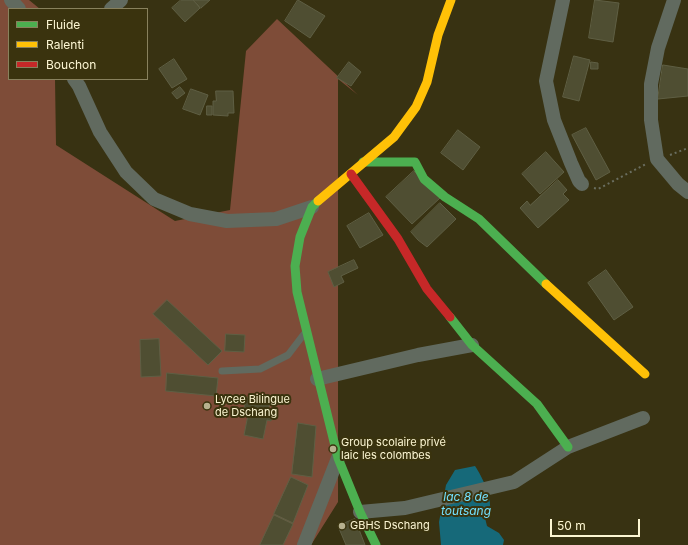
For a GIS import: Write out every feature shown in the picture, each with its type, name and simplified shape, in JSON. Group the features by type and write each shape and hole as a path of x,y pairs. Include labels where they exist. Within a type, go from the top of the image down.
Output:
{"street":[{"path":"11,0 18,8"},
{"path":"112,8 122,0"},
{"path":"75,80 79,86 100,132 126,172 154,199 190,214 227,221 276,220 312,207 394,137 416,107 427,82 438,35 451,0"},
{"path":"563,0 546,81 554,120 571,163 579,181 582,184"},
{"path":"674,0 658,48 652,84 651,120 657,159 678,184 688,192"},
{"path":"363,162 415,162 424,179 445,196 479,219 557,295 644,374"},
{"path":"351,174 398,239 427,289 472,345 537,404 568,448"},
{"path":"312,207 300,237 295,266 297,292 317,379 338,458 360,512 376,545"},
{"path":"317,379 418,355 472,345"},
{"path":"360,512 405,508 514,482 568,448 643,418"},
{"path":"304,545 338,458"}],"lane":[{"path":"222,371 260,369 288,355 306,331"}],"path":[{"path":"582,184 598,189 648,163 688,148"}],"shaded area":[{"path":"0,0 29,0 39,8 8,8 8,80 55,80 56,145 175,221 230,210 246,51 277,19 358,95 338,79 338,502 311,545 0,545"}],"water":[{"name":"lac 8 de toutsang","path":"475,466 489,495 490,508 489,513 485,518 487,526 499,533 504,540 503,545 441,545 439,522 446,485 455,470"}],"building":[{"path":"181,0 193,0 200,8 185,22 172,8"},
{"path":"194,0 210,0 201,8"},
{"path":"298,0 325,16 310,38 285,21"},
{"path":"595,0 619,3 613,42 589,38"},
{"path":"574,56 590,60 579,101 563,97"},
{"path":"174,59 187,79 172,88 159,69"},
{"path":"349,62 361,72 351,86 337,78"},
{"path":"591,62 598,63 598,69 591,69"},
{"path":"663,65 688,69 688,96 658,99"},
{"path":"180,87 185,93 177,99 172,93"},
{"path":"191,89 208,95 200,115 183,109"},
{"path":"216,91 233,91 234,113 228,113 228,116 213,115 213,101 216,101"},
{"path":"207,106 212,106 212,115 207,115"},
{"path":"586,128 610,172 596,180 572,135"},
{"path":"458,130 480,147 463,170 441,153"},
{"path":"546,152 564,172 540,194 522,174"},
{"path":"414,171 440,198 412,224 386,197"},
{"path":"558,180 567,190 563,194 569,200 538,228 520,208 527,201 530,205"},
{"path":"440,203 456,219 427,247 411,232"},
{"path":"369,213 383,235 360,248 347,226"},
{"path":"354,260 358,268 341,276 344,282 334,287 328,272"},
{"path":"606,270 633,307 614,320 588,283"},
{"path":"167,300 222,351 208,365 153,314"},
{"path":"226,334 245,335 244,352 225,351"},
{"path":"159,339 161,376 141,377 140,340"},
{"path":"167,373 218,378 216,396 166,391"},
{"path":"252,395 271,398 268,411 273,412 271,421 267,420 263,439 244,435 249,410 244,409 246,397 251,398"},
{"path":"298,423 316,426 312,477 292,474"},
{"path":"291,477 308,485 293,523 274,514"},
{"path":"274,515 293,524 283,545 260,545"},
{"path":"355,519 365,545 346,545 338,526"}],"traffic: fast":[{"path":"363,162 415,162 424,179 445,197 479,219 546,284"},
{"path":"318,201 312,207 300,237 295,266 297,292 338,458 360,512 376,545"},
{"path":"450,317 472,345 537,404 568,447"}],"traffic: slow":[{"path":"318,201 394,137 416,107 427,82 438,35 451,0"},
{"path":"546,284 645,374"}],"traffic: jam":[{"path":"351,174 398,239 427,289 450,317"}],"place":[{"name":"Lycee Bilingue de Dschang","path":"207,406"},
{"name":"Group scolaire privé laic les colombes","path":"333,449"},
{"name":"GBHS Dschang","path":"342,526"}]}
